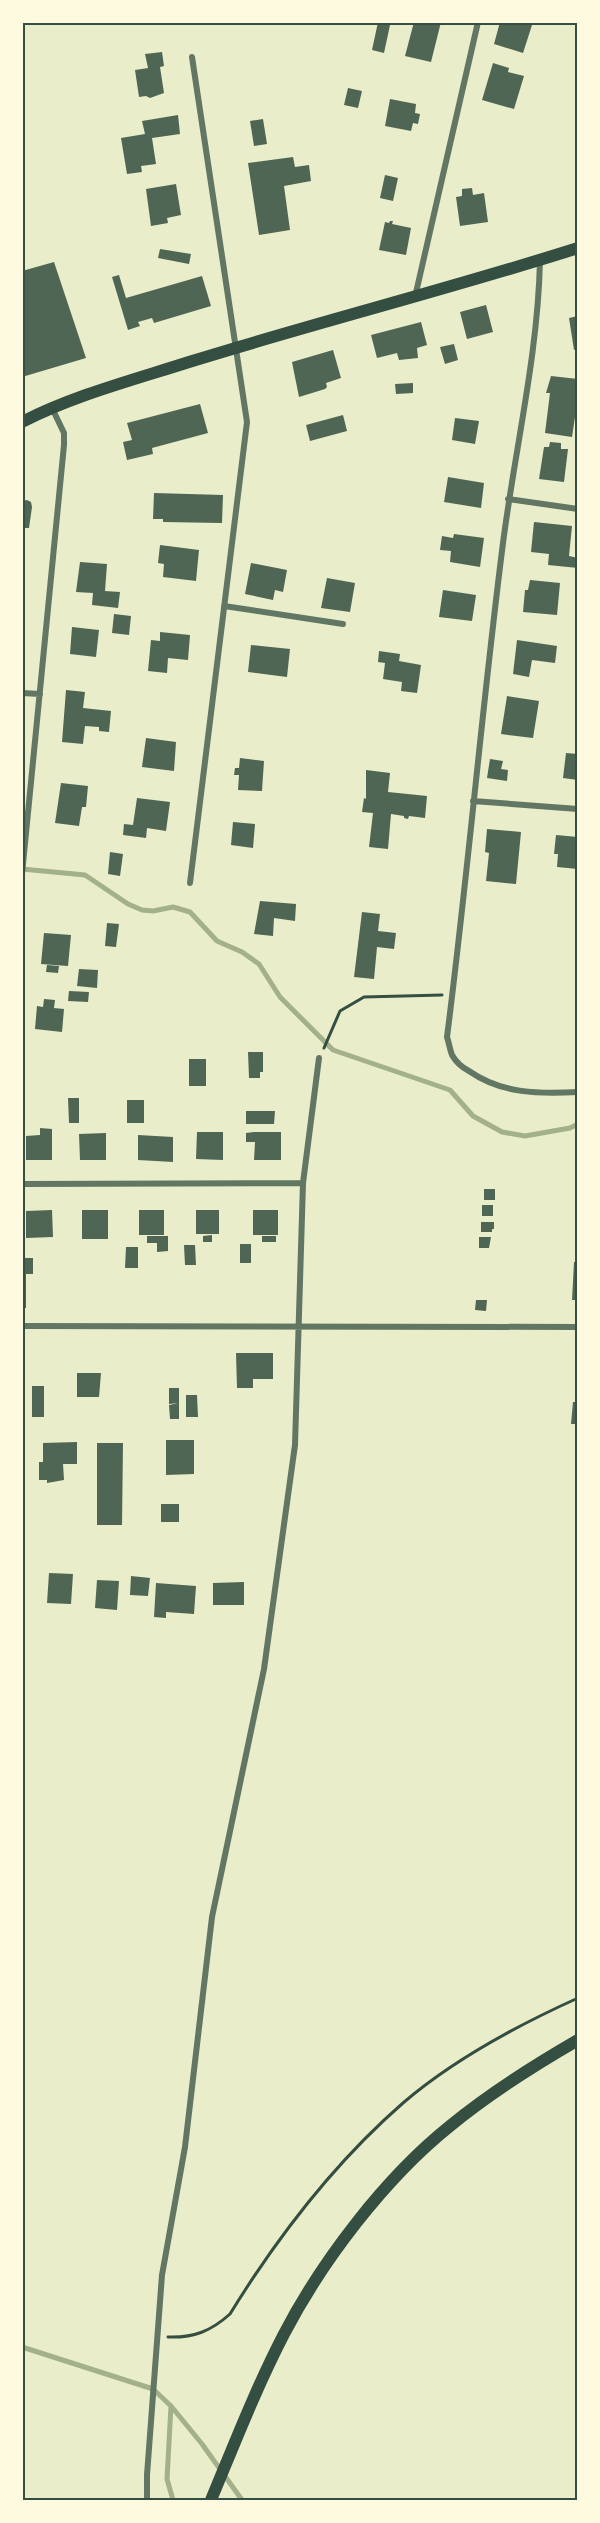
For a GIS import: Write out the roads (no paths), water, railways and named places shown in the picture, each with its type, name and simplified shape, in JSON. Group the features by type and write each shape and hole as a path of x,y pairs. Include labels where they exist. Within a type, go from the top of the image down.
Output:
{"main road":[{"path":"22,422 52,408 236,348 578,248"},
{"path":"211,2500 259,2387 285,2333 310,2289 357,2223 405,2169 447,2128 531,2066 578,2040"}],"street":[{"path":"415,297 478,22"},
{"path":"190,883 247,422 192,57"},
{"path":"540,260 539,303 508,499 447,1037 453,1056 464,1068 485,1082 509,1090 531,1093 578,1092"},
{"path":"22,874 64,445 64,433 52,408"},
{"path":"508,499 578,509"},
{"path":"224,606 343,624"},
{"path":"22,693 40,694"},
{"path":"473,801 578,809"},
{"path":"147,2500 152,2397 162,2275 185,2146 212,1917 264,1669 295,1444 303,1183 319,1058"},
{"path":"22,1184 303,1183"},
{"path":"22,1326 578,1327"}],"waterway":[{"path":"22,869 85,875 128,904 142,910 153,911 173,907 190,912 217,941 242,952 259,964 280,997 333,1050 450,1090 473,1116 502,1132 525,1136 570,1128 578,1124"},
{"path":"22,2347 153,2389 171,2406 202,2444 242,2500"},
{"path":"171,2406 167,2479 173,2500"}]}
